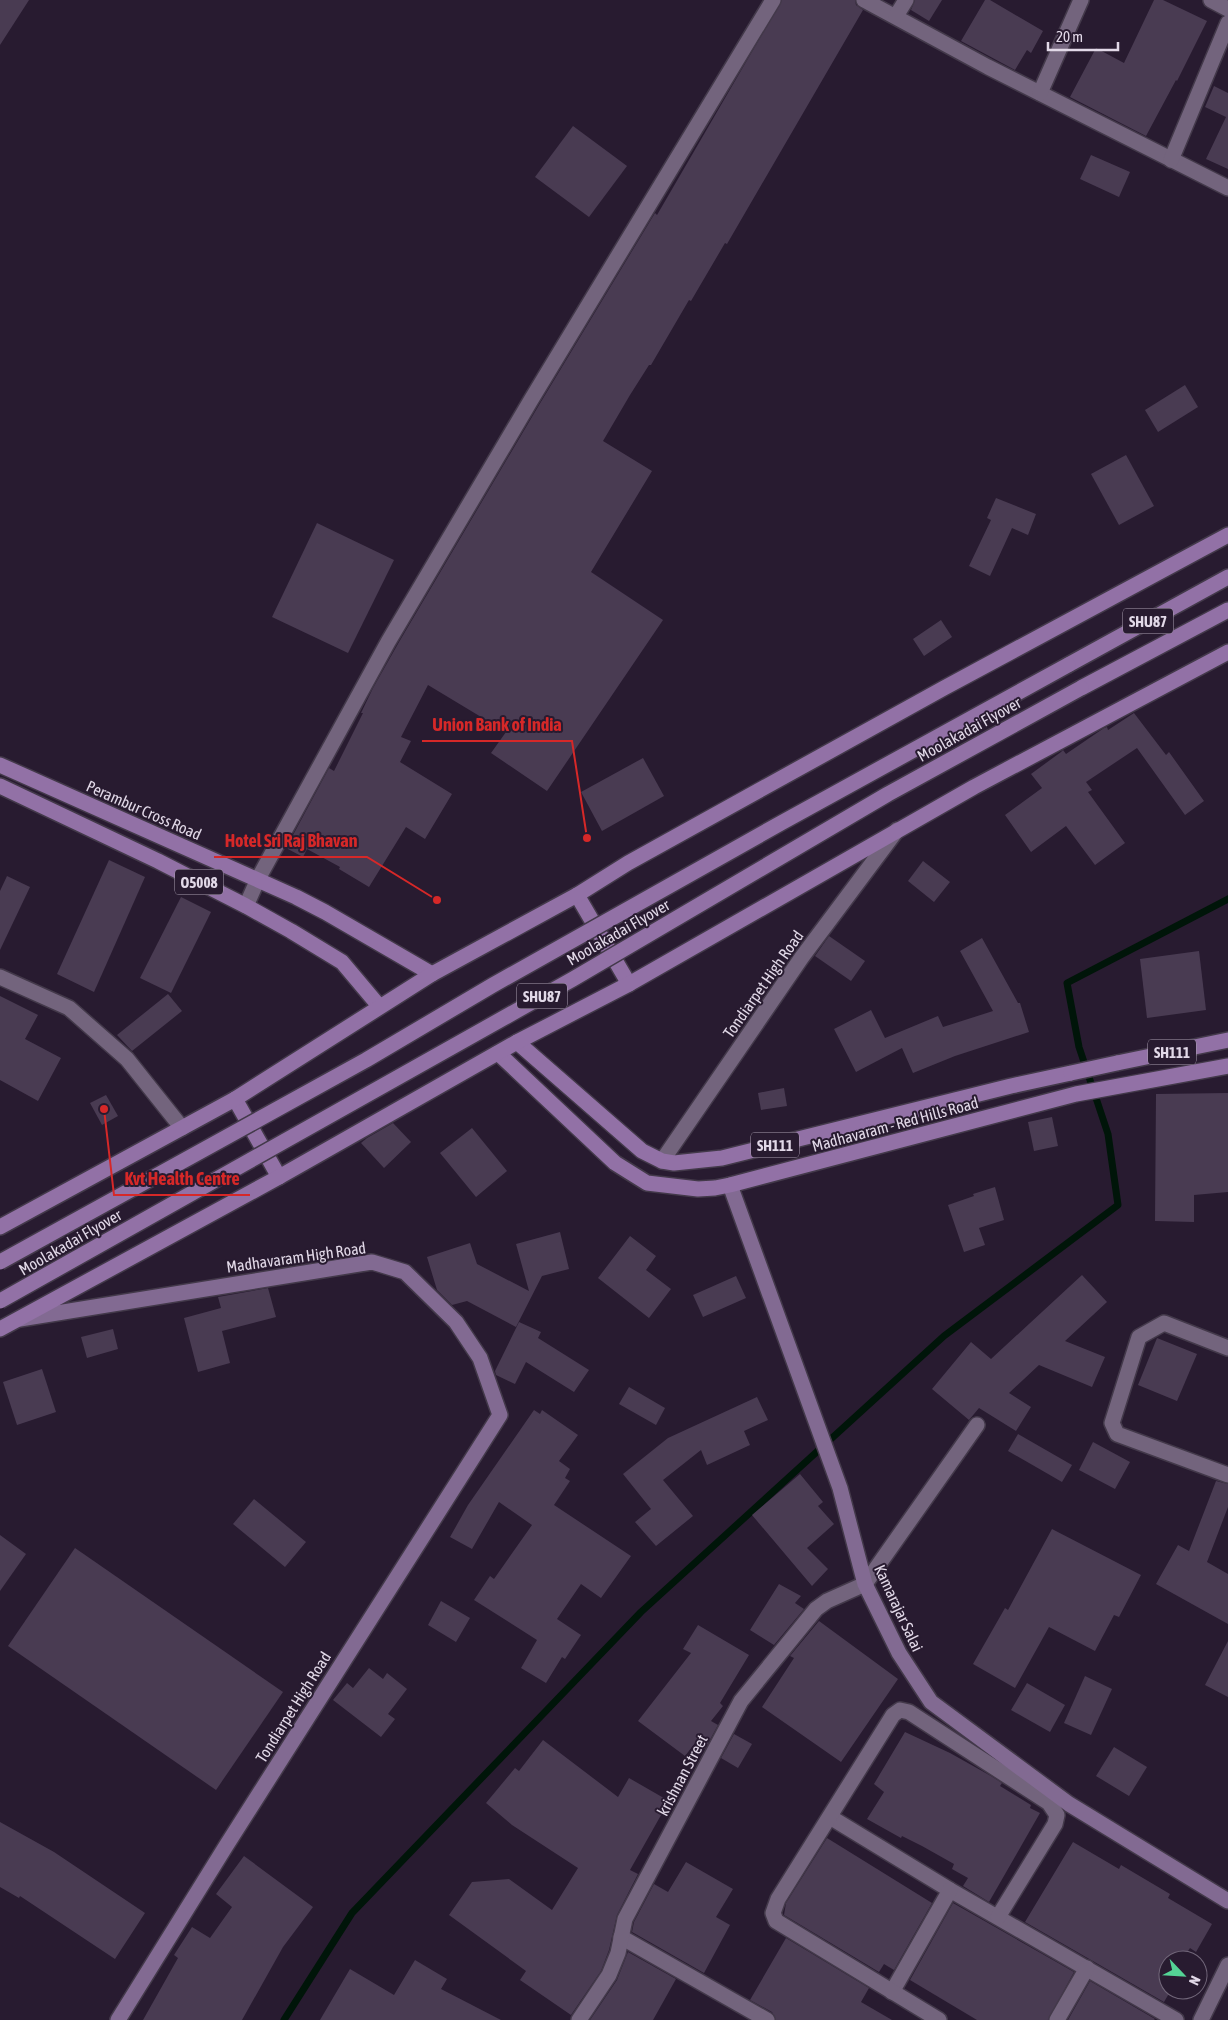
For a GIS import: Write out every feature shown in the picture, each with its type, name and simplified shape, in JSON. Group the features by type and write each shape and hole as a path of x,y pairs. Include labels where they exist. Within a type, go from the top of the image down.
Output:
{"main road":[{"path":"0,1226 235,1099 432,974 577,895 628,863 918,702 1228,535"},
{"name":"Moolakadai Flyover","path":"0,1262 366,1060 493,985 781,823 1228,577"},
{"name":"Moolakadai Flyover","path":"0,1301 573,979 888,794 1228,610"},
{"path":"0,1329 279,1177 517,1042 629,984 897,830 1228,652"},
{"name":"Perambur Cross Road","path":"0,765 258,879 326,912 432,974"},
{"name":"O5008","path":"0,786 158,861 246,906 342,962 380,1006"},
{"path":"577,895 629,984"},
{"name":"Madhavaram - Red Hills Road","path":"517,1042 642,1152 662,1161 674,1163 722,1158 1011,1086 1228,1040"},
{"name":"Madhavaram - Red Hills Road","path":"498,1053 615,1164 647,1184 698,1189 730,1185 1076,1094 1228,1066"},
{"path":"235,1099 279,1177"}],"street":[{"path":"246,906 258,879 388,642 536,392 773,0"},
{"path":"864,0 1040,93 1228,188"},
{"path":"896,16 906,0"},
{"path":"1040,93 1081,0"},
{"path":"1211,0 1228,9"},
{"path":"1171,160 1228,23"},
{"name":"Tondiarpet High Road","path":"662,1161 802,957 897,830"},
{"path":"0,977 69,1008 127,1060 182,1128"},
{"name":"Kamarajar Salai","path":"730,1185 840,1488 865,1584 899,1653 931,1702 1069,1804 1228,1901"},
{"name":"Madhavaram High Road","path":"19,1319 372,1262 405,1272 456,1322 480,1358 500,1415"},
{"path":"1228,1348 1164,1322 1139,1337 1112,1423 1116,1434 1228,1475"},
{"name":"Tondiarpet High Road","path":"118,2020 231,1837 500,1415"},
{"path":"865,1584 977,1425"},
{"name":"krishnan Street","path":"579,2020 609,1975 618,1953 625,1919 741,1701 816,1610 827,1601 865,1584"},
{"path":"940,2020 776,1921 773,1914 778,1899 893,1715 900,1710 909,1712 1049,1803 1057,1815 1055,1824 998,1917"},
{"path":"830,1817 950,1890 1176,2020"},
{"path":"892,1992 950,1890"},
{"path":"621,1937 767,2020"},
{"path":"1201,2020 1228,1965"},
{"path":"1057,2020 1087,1968"}],"building":[{"path":"0,0 29,0 0,45"},
{"path":"782,0 855,0 856,5 863,10 727,244 725,243 691,301 689,300 603,441 652,471 591,572 663,620 547,791 491,753 506,732 428,685 401,737 411,741 400,762 452,794 425,839 406,827 369,887 339,869 340,867 307,849 303,857 286,848 329,768 334,771 363,713 361,713 373,688 399,642 655,213 657,215"},
{"path":"915,0 942,0 929,21 911,10"},
{"path":"985,0 990,0 1043,31 1031,53 1027,50 1015,70 961,41"},
{"path":"1154,0 1163,0 1207,21 1177,81 1146,136 1070,97 1096,48 1124,63"},
{"path":"1214,86 1228,93 1228,169 1206,159 1226,117 1205,107"},
{"path":"573,126 627,166 589,217 535,177"},
{"path":"1091,155 1130,172 1119,197 1080,179"},
{"path":"1185,385 1198,407 1158,432 1145,410"},
{"path":"1126,455 1154,506 1119,525 1091,474"},
{"path":"996,498 1036,514 1028,535 1012,528 990,576 969,566 991,520 987,518"},
{"path":"317,523 394,560 348,653 272,617"},
{"path":"941,620 952,637 924,656 913,639"},
{"path":"1134,713 1166,755 1169,752 1204,801 1185,815 1137,748 1086,782 1092,790 1088,792 1125,843 1095,865 1066,826 1031,852 1005,815 1042,788 1031,774 1063,750 1066,754 1104,728 1107,727 1108,730"},
{"path":"643,758 664,796 602,831 581,792"},
{"path":"109,860 145,877 94,992 57,974"},
{"path":"923,861 950,882 934,902 908,881"},
{"path":"7,876 30,887 0,950 0,891"},
{"path":"181,897 211,912 171,993 140,978"},
{"path":"829,936 865,961 851,981 815,956"},
{"path":"982,938 1018,1003 1020,1003 1029,1032 955,1056 913,1073 902,1048 856,1072 834,1029 871,1010 885,1038 938,1016 943,1027 993,1011 960,951"},
{"path":"1199,951 1206,1010 1147,1018 1140,959"},
{"path":"168,994 182,1011 132,1051 117,1035"},
{"path":"0,996 38,1015 25,1039 61,1058 38,1101 0,1080"},
{"path":"784,1088 787,1106 761,1110 758,1093"},
{"path":"1228,1093 1228,1192 1194,1195 1194,1222 1155,1221 1156,1094"},
{"path":"106,1095 118,1116 102,1125 90,1103"},
{"path":"1052,1117 1058,1146 1034,1151 1028,1122"},
{"path":"393,1123 411,1142 384,1168 361,1143"},
{"path":"472,1128 507,1171 476,1197 440,1153"},
{"path":"995,1187 1004,1220 979,1228 985,1245 964,1252 948,1205"},
{"path":"560,1232 569,1269 542,1276 516,1327 467,1301 452,1305 437,1290 427,1257 470,1243 477,1264 529,1291 516,1244"},
{"path":"630,1236 656,1256 646,1270 671,1289 649,1318 598,1278"},
{"path":"1082,1275 1107,1302 1065,1341 1105,1357 1092,1387 1039,1365 1009,1393 1031,1407 1016,1431 979,1408 969,1420 932,1389 971,1342 991,1359"},
{"path":"736,1276 746,1298 703,1317 693,1295"},
{"path":"268,1288 276,1317 222,1331 230,1363 198,1372 184,1318 221,1308 218,1297"},
{"path":"519,1322 541,1332 538,1338 589,1370 574,1392 526,1362 515,1384 496,1375 495,1371"},
{"path":"113,1329 118,1349 87,1358 81,1337"},
{"path":"1157,1338 1197,1354 1177,1401 1138,1385"},
{"path":"42,1369 56,1412 17,1425 3,1382"},
{"path":"629,1387 665,1408 656,1425 619,1404"},
{"path":"757,1397 768,1420 744,1431 750,1445 707,1465 701,1450 663,1480 693,1516 656,1546 635,1522 651,1509 623,1474 668,1438"},
{"path":"534,1410 540,1414 542,1410 578,1435 559,1461 570,1469 565,1478 570,1481 554,1505 631,1556 601,1598 581,1584 557,1619 581,1635 565,1659 562,1657 546,1683 521,1668 537,1640 474,1600 490,1576 494,1579 532,1525 499,1502 472,1549 450,1537 468,1505"},
{"path":"1018,1434 1072,1465 1062,1482 1008,1451"},
{"path":"1093,1442 1130,1462 1115,1489 1079,1470"},
{"path":"800,1474 823,1502 818,1506 834,1524 807,1548 828,1569 812,1586 752,1515"},
{"path":"1216,1481 1228,1484 1228,1507 1207,1562 1228,1574 1228,1624 1156,1584 1178,1545 1189,1551"},
{"path":"254,1499 306,1542 285,1567 233,1524"},
{"path":"1052,1529 1141,1575 1119,1617 1114,1615 1095,1651 1049,1627 1015,1688 973,1664 1005,1608 1008,1610"},
{"path":"0,1535 26,1554 0,1591"},
{"path":"75,1548 283,1692 216,1790 8,1646"},
{"path":"779,1584 801,1596 795,1603 804,1609 774,1645 750,1630"},
{"path":"441,1601 470,1618 456,1642 428,1625"},
{"path":"819,1621 898,1679 841,1762 762,1707 794,1658 790,1656"},
{"path":"698,1625 749,1655 720,1703 723,1706 711,1721 718,1725 705,1749 695,1743 685,1756 638,1721 691,1653 683,1649"},
{"path":"1228,1641 1228,1697 1205,1685"},
{"path":"369,1668 383,1679 387,1673 407,1689 388,1714 395,1719 381,1737 333,1700 347,1683 353,1688"},
{"path":"1085,1676 1112,1689 1091,1735 1064,1723"},
{"path":"1027,1683 1065,1705 1050,1732 1011,1710"},
{"path":"905,1732 950,1753 991,1776 1002,1783 1000,1786 1031,1805 1030,1808 1040,1813 989,1902 963,1886 968,1878 952,1869 954,1864 867,1819 884,1792 874,1784"},
{"path":"734,1734 752,1744 738,1768 721,1758"},
{"path":"543,1740 618,1797 629,1778 669,1801 630,1870 638,1874 617,1915 609,1950 601,1971 571,2015 520,1980 526,1971 449,1915 472,1882 509,1879 552,1910 578,1868 512,1825 486,1803 515,1768 519,1771"},
{"path":"1114,1747 1147,1767 1129,1796 1096,1776"},
{"path":"0,1822 54,1852 145,1913 115,1959 20,1896 19,1898 0,1887"},
{"path":"827,1838 932,1903 894,1970 884,1964 879,1972 784,1915 786,1903"},
{"path":"1073,1842 1119,1869 1121,1865 1170,1894 1168,1898 1212,1924 1197,1950 1190,1948 1189,1950 1158,1950 1158,1999 1025,1922"},
{"path":"244,1856 313,1907 283,1947 242,2020 143,2020 178,1958 174,1955 192,1927 210,1938 232,1907 216,1894"},
{"path":"686,1862 733,1889 716,1917 730,1925 704,1973 632,1932 634,1922 654,1884 668,1892"},
{"path":"953,1903 1074,1972 1048,2020 977,2020 910,1980"},
{"path":"786,1938 869,1988 861,2002 892,2020 776,2020 772,2012 750,2000"},
{"path":"628,1952 676,1979 653,2020 590,2020 617,1980"},
{"path":"415,1960 447,1979 441,1989 501,2020 320,2020 350,1969 394,1995"},
{"path":"1090,1981 1155,2019 1068,2020"}],"waterway":[{"path":"284,2020 352,1913 641,1612 944,1336 1118,1205 1108,1134 1079,1047 1067,983 1228,899"}],"place":[{"name":"Union Bank of India","path":"587,838"},
{"name":"Hotel Sri Raj Bhavan","path":"437,900"},
{"name":"Kvt Health Centre","path":"104,1109"}]}
